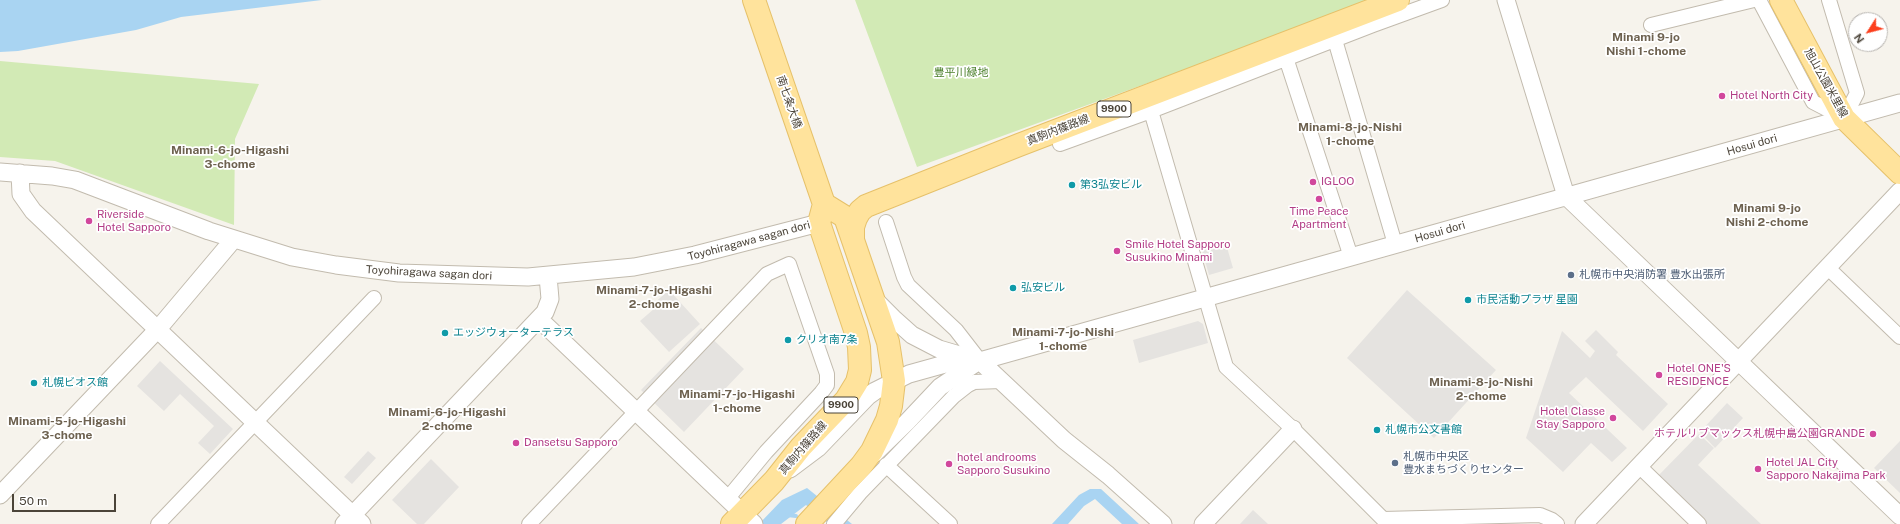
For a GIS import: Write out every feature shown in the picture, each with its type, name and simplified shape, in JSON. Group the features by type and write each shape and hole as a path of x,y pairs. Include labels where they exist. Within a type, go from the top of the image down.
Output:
{"main road":[{"name":"南七条大橋","path":"754,0 821,213"},
{"name":"真駒内篠路線","path":"853,239 853,227 856,218 860,211 866,206 1019,145 1398,0"},
{"name":"旭山公園米里線","path":"1781,0 1844,118 1900,173"},
{"name":"真駒内篠路線","path":"739,515 774,481 801,447 846,400 856,382 860,370 861,359 856,333 821,213 845,217 888,342 894,381 891,406 887,420 872,451 861,466 807,524"}],"street":[{"path":"1060,144 1151,111 1286,58 1442,0"},
{"path":"1506,0 1566,196 1900,516"},
{"path":"1759,0 1813,102 1844,118 1857,93 1829,0"},
{"path":"1651,25 1747,1"},
{"path":"1335,40 1395,244"},
{"path":"1286,58 1351,257"},
{"name":"Hosui dori","path":"980,361 1900,103"},
{"path":"1151,111 1226,367 1293,429 1383,519 1540,515 1557,524"},
{"name":"Toyohiragawa sagan dori","path":"0,172 52,176 75,180 233,240 292,256 368,270 452,276 548,276 654,264 821,213"},
{"path":"20,173 21,194 33,211 255,422 353,521 539,319 549,306 548,276"},
{"path":"1584,524 1900,191"},
{"path":"886,222 904,278 908,285 956,330 980,361 1001,381 1064,440 1108,474 1163,524"},
{"path":"0,495 158,329 199,278 233,240"},
{"path":"529,524 637,411 767,274 789,264 827,374 826,384 822,393 766,452 739,515 637,411 539,319"},
{"path":"1827,267 1900,337"},
{"path":"158,524 374,298"},
{"path":"873,298 912,335 939,348 980,361"},
{"path":"774,481 818,448 868,396 909,374 945,364 980,361"},
{"path":"861,466 907,422 940,387 980,361"},
{"path":"834,524 886,465 961,390 974,382 1001,381"},
{"path":"1203,524 1293,429"},
{"path":"886,465 950,524"},
{"path":"1639,466 1699,524"}],"green space":[{"name":"豊平川緑地","path":"855,0 1369,0 1181,71 917,167"},
{"path":"0,61 259,84 235,139 234,225 55,161 0,157"}],"shaded area":[{"path":"1226,244 1233,268 1209,275 1202,250"},
{"path":"669,290 700,324 669,352 640,321 655,308 652,305"},
{"path":"1407,290 1496,370 1434,438 1347,358"},
{"path":"1198,321 1203,324 1208,343 1139,363 1133,340"},
{"path":"701,328 744,369 684,432 641,390"},
{"path":"1596,330 1618,352 1616,355 1668,404 1643,431 1586,377 1569,393 1627,448 1612,462 1591,443 1563,472 1526,438 1562,331 1590,358 1595,351 1585,341"},
{"path":"160,361 233,429 210,454 198,443 214,426 180,394 164,411 137,386"},
{"path":"1727,403 1743,418 1715,448 1700,432"},
{"path":"1699,434 1714,448 1698,465 1761,524 1707,524 1658,476"},
{"path":"1900,441 1900,493 1874,468"},
{"path":"368,451 376,458 352,484 344,477"},
{"path":"431,459 459,487 424,524 417,524 392,500"},
{"path":"1253,510 1268,524 1240,524"}],"water":[{"path":"0,0 322,0 181,17 136,30 18,51 0,52"},
{"path":"807,488 852,524 829,524 806,505 781,524 759,524 782,500"},
{"path":"1090,489 1101,489 1139,524 1122,524 1095,499 1084,506 1068,524 1052,524 1079,495"}],"waterway":[{"path":"787,515 796,516"}],"place":[{"name":"Hotel North City","path":"1722,96"},
{"name":"IGLOO","path":"1313,182"},
{"name":"第3弘安ビル","path":"1072,185"},
{"name":"Time Peace Apartment","path":"1319,199"},
{"name":"Riverside Hotel Sapporo","path":"89,221"},
{"name":"Smile Hotel Sapporo Susukino Minami","path":"1117,251"},
{"name":"札幌市中央消防署 豊水出張所","path":"1571,275"},
{"name":"弘安ビル","path":"1013,288"},
{"name":"市民活動プラザ 星園","path":"1468,300"},
{"name":"エッジウォーターテラス","path":"445,333"},
{"name":"クリオ南7条","path":"788,340"},
{"name":"Hotel ONE'S RESIDENCE","path":"1659,375"},
{"name":"札幌ビオス館","path":"34,383"},
{"name":"Hotel Classe Stay Sapporo","path":"1613,418"},
{"name":"札幌市公文書館","path":"1377,430"},
{"name":"ホテルリブマックス札幌中島公園GRANDE","path":"1873,434"},
{"name":"Dansetsu Sapporo","path":"516,443"},
{"name":"札幌市中央区 豊水まちづくりセンター","path":"1395,463"},
{"name":"hotel androoms Sapporo Susukino","path":"949,464"},
{"name":"Hotel JAL City Sapporo Nakajima Park","path":"1758,469"}],"district":[{"name":"Minami 9-jo Nishi 1-chome","path":"1646,44"},
{"name":"Minami-8-jo-Nishi 1-chome","path":"1350,134"},
{"name":"Minami-6-jo-Higashi 3-chome","path":"230,157"},
{"name":"Minami 9-jo Nishi 2-chome","path":"1767,215"},
{"name":"Minami-7-jo-Higashi 2-chome","path":"654,297"},
{"name":"Minami-7-jo-Nishi 1-chome","path":"1063,339"},
{"name":"Minami-8-jo-Nishi 2-chome","path":"1481,389"},
{"name":"Minami-7-jo-Higashi 1-chome","path":"737,401"},
{"name":"Minami-6-jo-Higashi 2-chome","path":"447,419"},
{"name":"Minami-5-jo-Higashi 3-chome","path":"67,428"}]}
